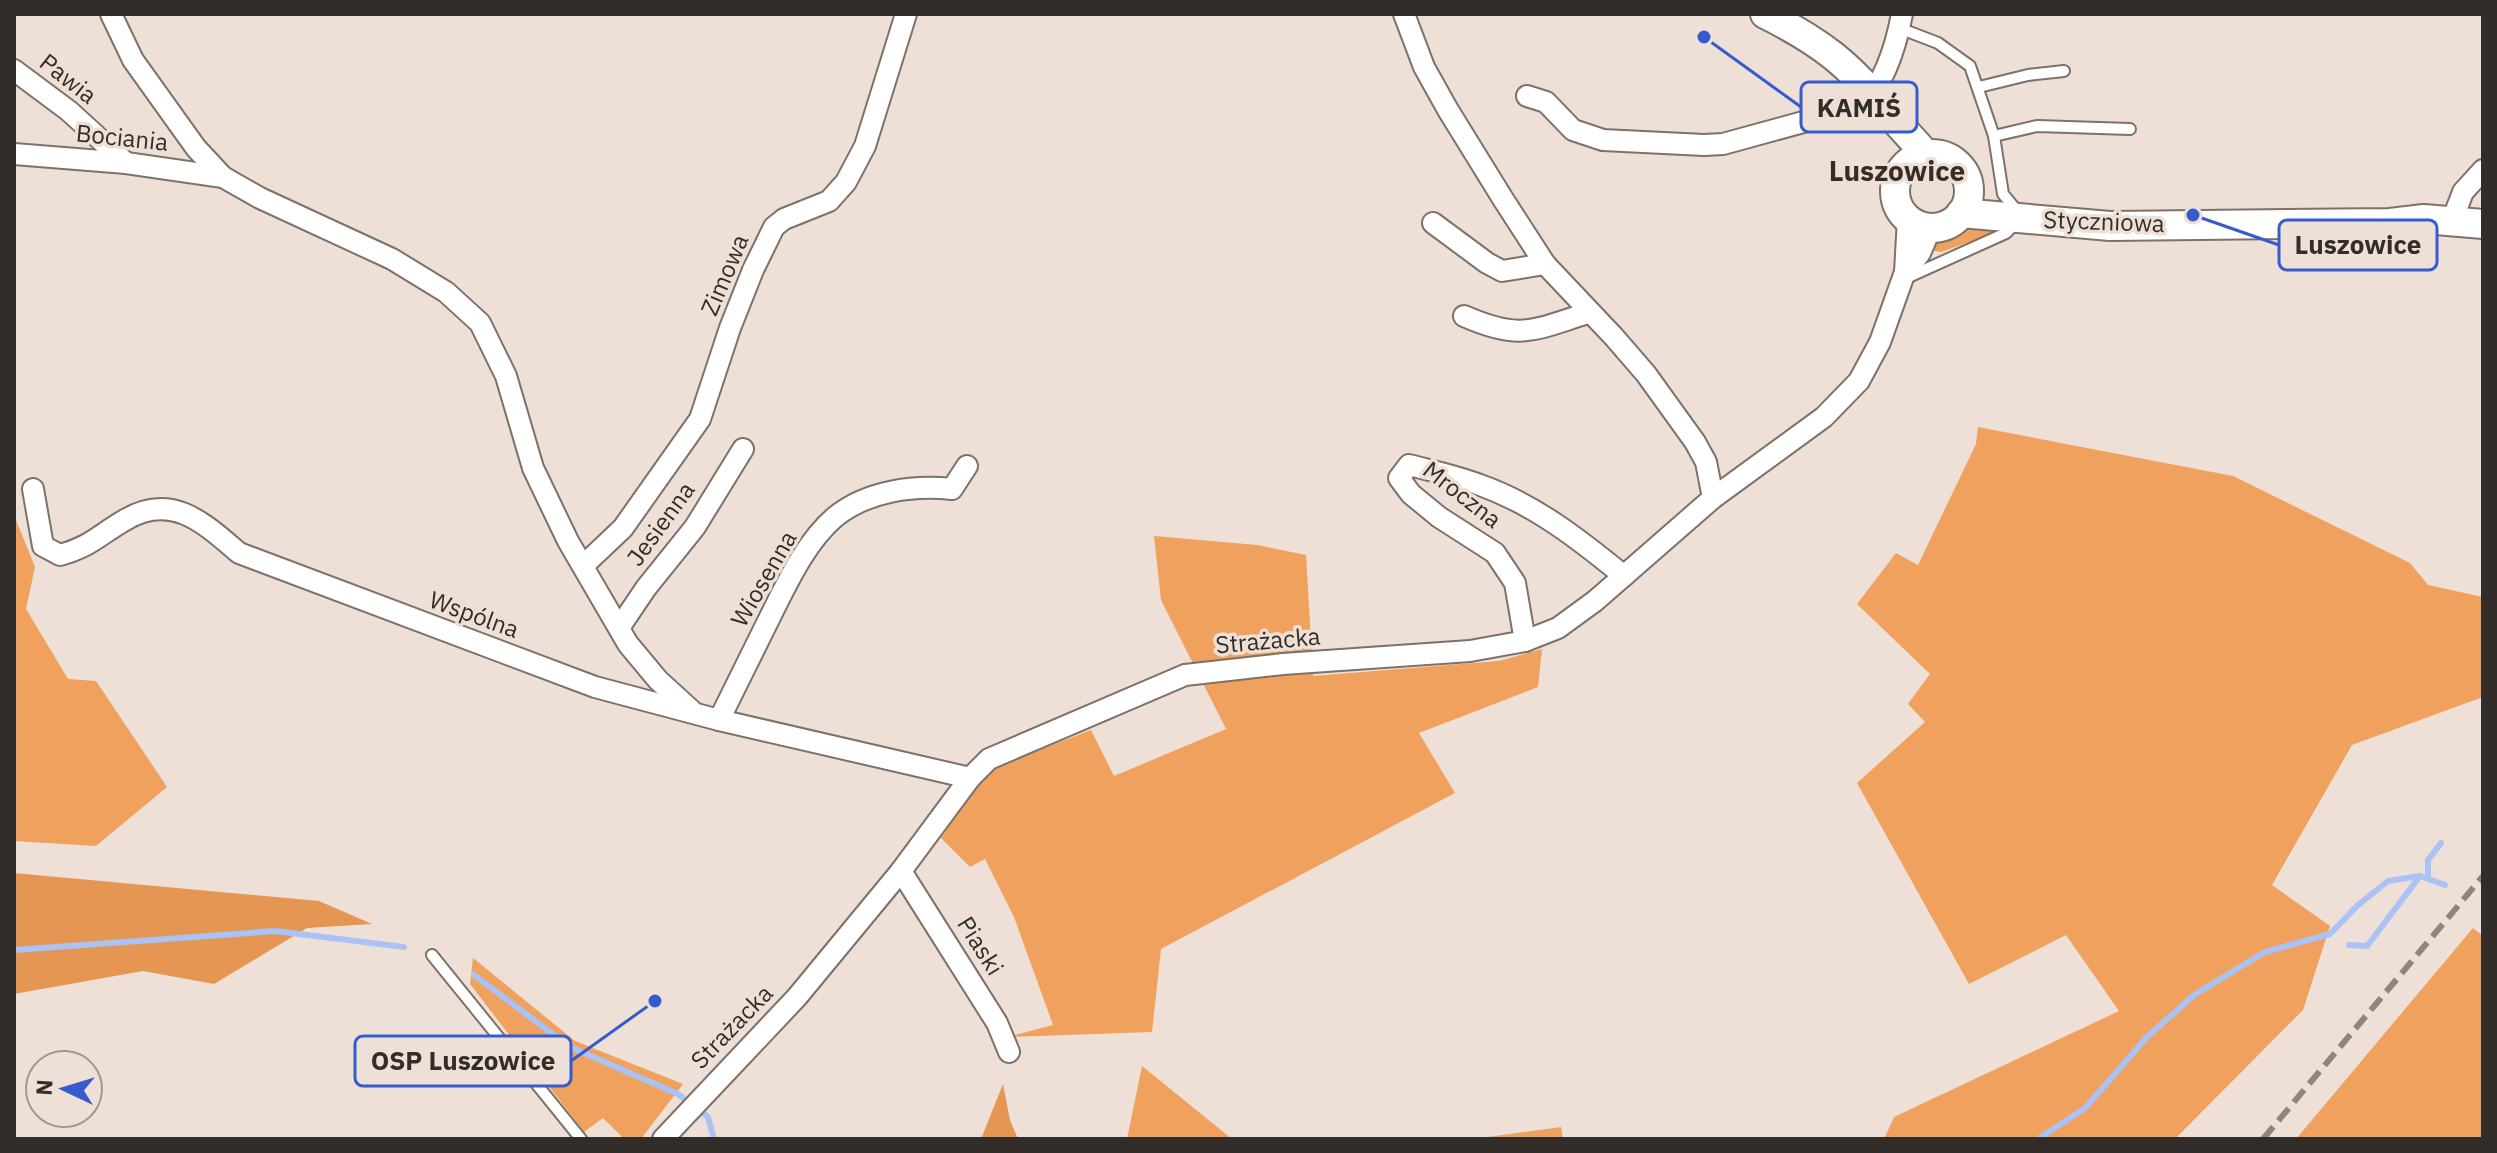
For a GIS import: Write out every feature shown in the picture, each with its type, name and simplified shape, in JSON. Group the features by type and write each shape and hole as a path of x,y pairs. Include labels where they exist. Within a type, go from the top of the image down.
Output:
{"street":[{"path":"111,14 133,60 196,148 223,177 260,198 392,259 446,292 480,323 506,376 533,468 568,541 619,628 658,680 695,713"},
{"name":"Zimowa","path":"584,565 623,528 695,427 730,328 774,227 784,219 829,201 856,166 906,14"},
{"path":"1404,14 1424,67 1448,110 1545,264 1646,374 1695,442 1706,462 1713,498"},
{"path":"1765,14 1833,53 1882,103 1926,155"},
{"path":"1900,21 1882,103 1901,169"},
{"name":"Pawia","path":"14,70 69,111 126,163"},
{"path":"1527,96 1546,102 1573,130 1603,140 1704,145 1723,144 1882,103"},
{"name":"Bociania","path":"14,154 126,163 223,177"},
{"path":"1926,155 1947,157 1963,171 1965,202 1943,226 1919,223 1897,204 1895,186 1901,169 1912,160 1926,155"},
{"path":"2452,221 2463,192 2483,170"},
{"name":"Styczniowa","path":"1965,202 2018,217 2110,226 2452,221 2483,224"},
{"path":"1433,223 1502,271 1545,264"},
{"name":"Strażacka","path":"663,1139 797,997 901,871 970,778 989,759 1185,675 1283,664 1470,651 1525,641 1558,628 1624,576 1713,498 1824,417 1859,381 1880,342 1919,223"},
{"path":"1464,316 1491,328 1533,331 1588,313"},
{"name":"Jesienna","path":"619,628 646,588 695,527 743,449"},
{"name":"Mroczna","path":"1525,641 1515,583 1495,553 1439,517 1411,494 1399,478 1409,465 1479,484 1525,505 1593,550 1624,576"},
{"name":"Wiosenna","path":"719,720 791,575 836,516 862,502 905,488 925,486 952,489 967,466"},
{"name":"Wspólna","path":"33,489 43,546 60,555 83,549 148,508 176,510 203,522 239,553 595,687 719,720 970,778"},
{"name":"Piaski","path":"901,871 997,1023 1009,1052"}],"lane":[{"path":"1900,21 1970,66 1994,136 2003,194 2018,217 2006,233 1904,276"},
{"path":"1979,87 2028,75 2064,71"},
{"path":"1994,136 2037,126 2130,129"},
{"path":"432,955 581,1139"}],"shaded area":[{"path":"1959,222 1999,226 1997,232 1941,252 1927,250 1942,231"},
{"path":"1978,427 2233,476 2410,563 2428,585 2483,597 2483,697 2352,745 2272,885 2330,926 2303,1010 2175,1139 1884,1139 1894,1117 2119,1011 2066,935 1969,984 1857,783 1925,722 1908,704 1930,674 1857,604 1896,553 1918,565 1976,444"},
{"path":"14,515 35,567 26,609 68,679 96,681 167,787 96,846 14,841"},
{"path":"1154,536 1257,545 1306,555 1313,676 1499,661 1542,649 1538,687 1419,733 1455,793 1161,949 1152,1032 1008,1037 1053,1025 1014,917 985,859 970,867 941,838 978,783 996,767 1091,730 1114,776 1226,729 1161,600"},
{"path":"14,873 319,901 372,924 307,928 214,984 143,971 14,994"},
{"path":"2473,928 2483,936 2483,1139 2296,1139"},
{"path":"473,958 575,1041 683,1084 641,1139 624,1139 603,1118 584,1132 470,984"},
{"path":"1142,1066 1232,1139 1127,1139"},
{"path":"1003,1084 1010,1120 1018,1139 981,1139"},
{"path":"1561,1127 1563,1139 1473,1139"}],"waterway":[{"path":"2428,878 2428,860 2441,843"},
{"path":"2349,945 2367,946 2420,876"},
{"path":"2038,1139 2085,1108 2147,1037 2194,995 2265,952 2330,934 2357,906 2388,881 2420,876 2445,885"},
{"path":"14,950 275,931 404,947"},
{"path":"474,975 570,1047 678,1094 708,1117 714,1139"}],"railway":[{"path":"2263,1139 2483,876"}],"place":[{"name":"KAMIŚ","path":"1704,37"},
{"name":"Luszowice","path":"2193,215"},
{"name":"OSP Luszowice","path":"655,1001"}],"district":[{"name":"Luszowice","path":"1897,171"}]}
